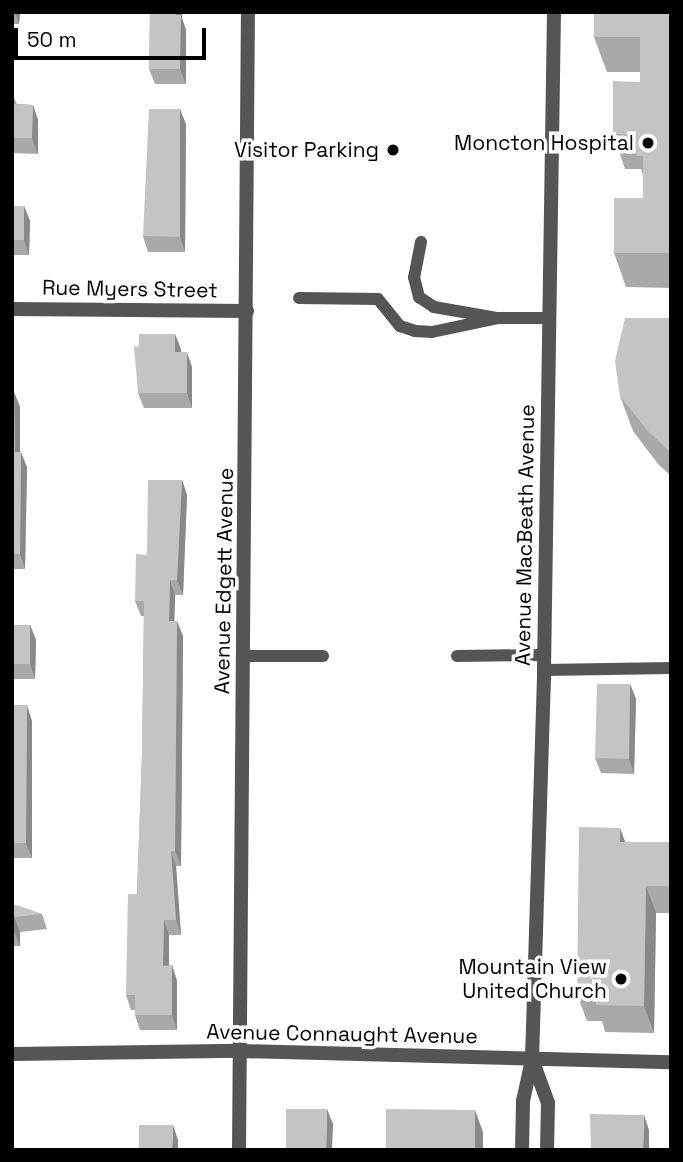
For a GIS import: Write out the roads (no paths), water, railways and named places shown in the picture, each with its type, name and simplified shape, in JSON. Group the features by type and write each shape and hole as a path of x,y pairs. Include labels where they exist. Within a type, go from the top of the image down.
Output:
{"street":[{"name":"Avenue Edgett Avenue","path":"239,1150 248,12"},
{"name":"Avenue MacBeath Avenue","path":"522,1150 523,1101 532,1059 544,663 554,12"},
{"name":"Rue Myers Street","path":"12,309 247,311"},
{"name":"Avenue Connaught Avenue","path":"12,1054 240,1051 671,1062"},
{"name":"Avenue MacBeath Avenue","path":"532,1059 548,1103 547,1150"}],"lane":[{"path":"421,242 414,277 419,297 434,307 498,318 549,318"},
{"path":"299,299 378,299 400,326 415,331 432,332 498,318"},
{"path":"244,656 323,656"},
{"path":"457,656 544,663 671,668"}],"place":[{"name":"Moncton Hospital","path":"648,143"},
{"name":"Visitor Parking","path":"393,150"},
{"name":"Mountain View United Church","path":"621,979"}]}
